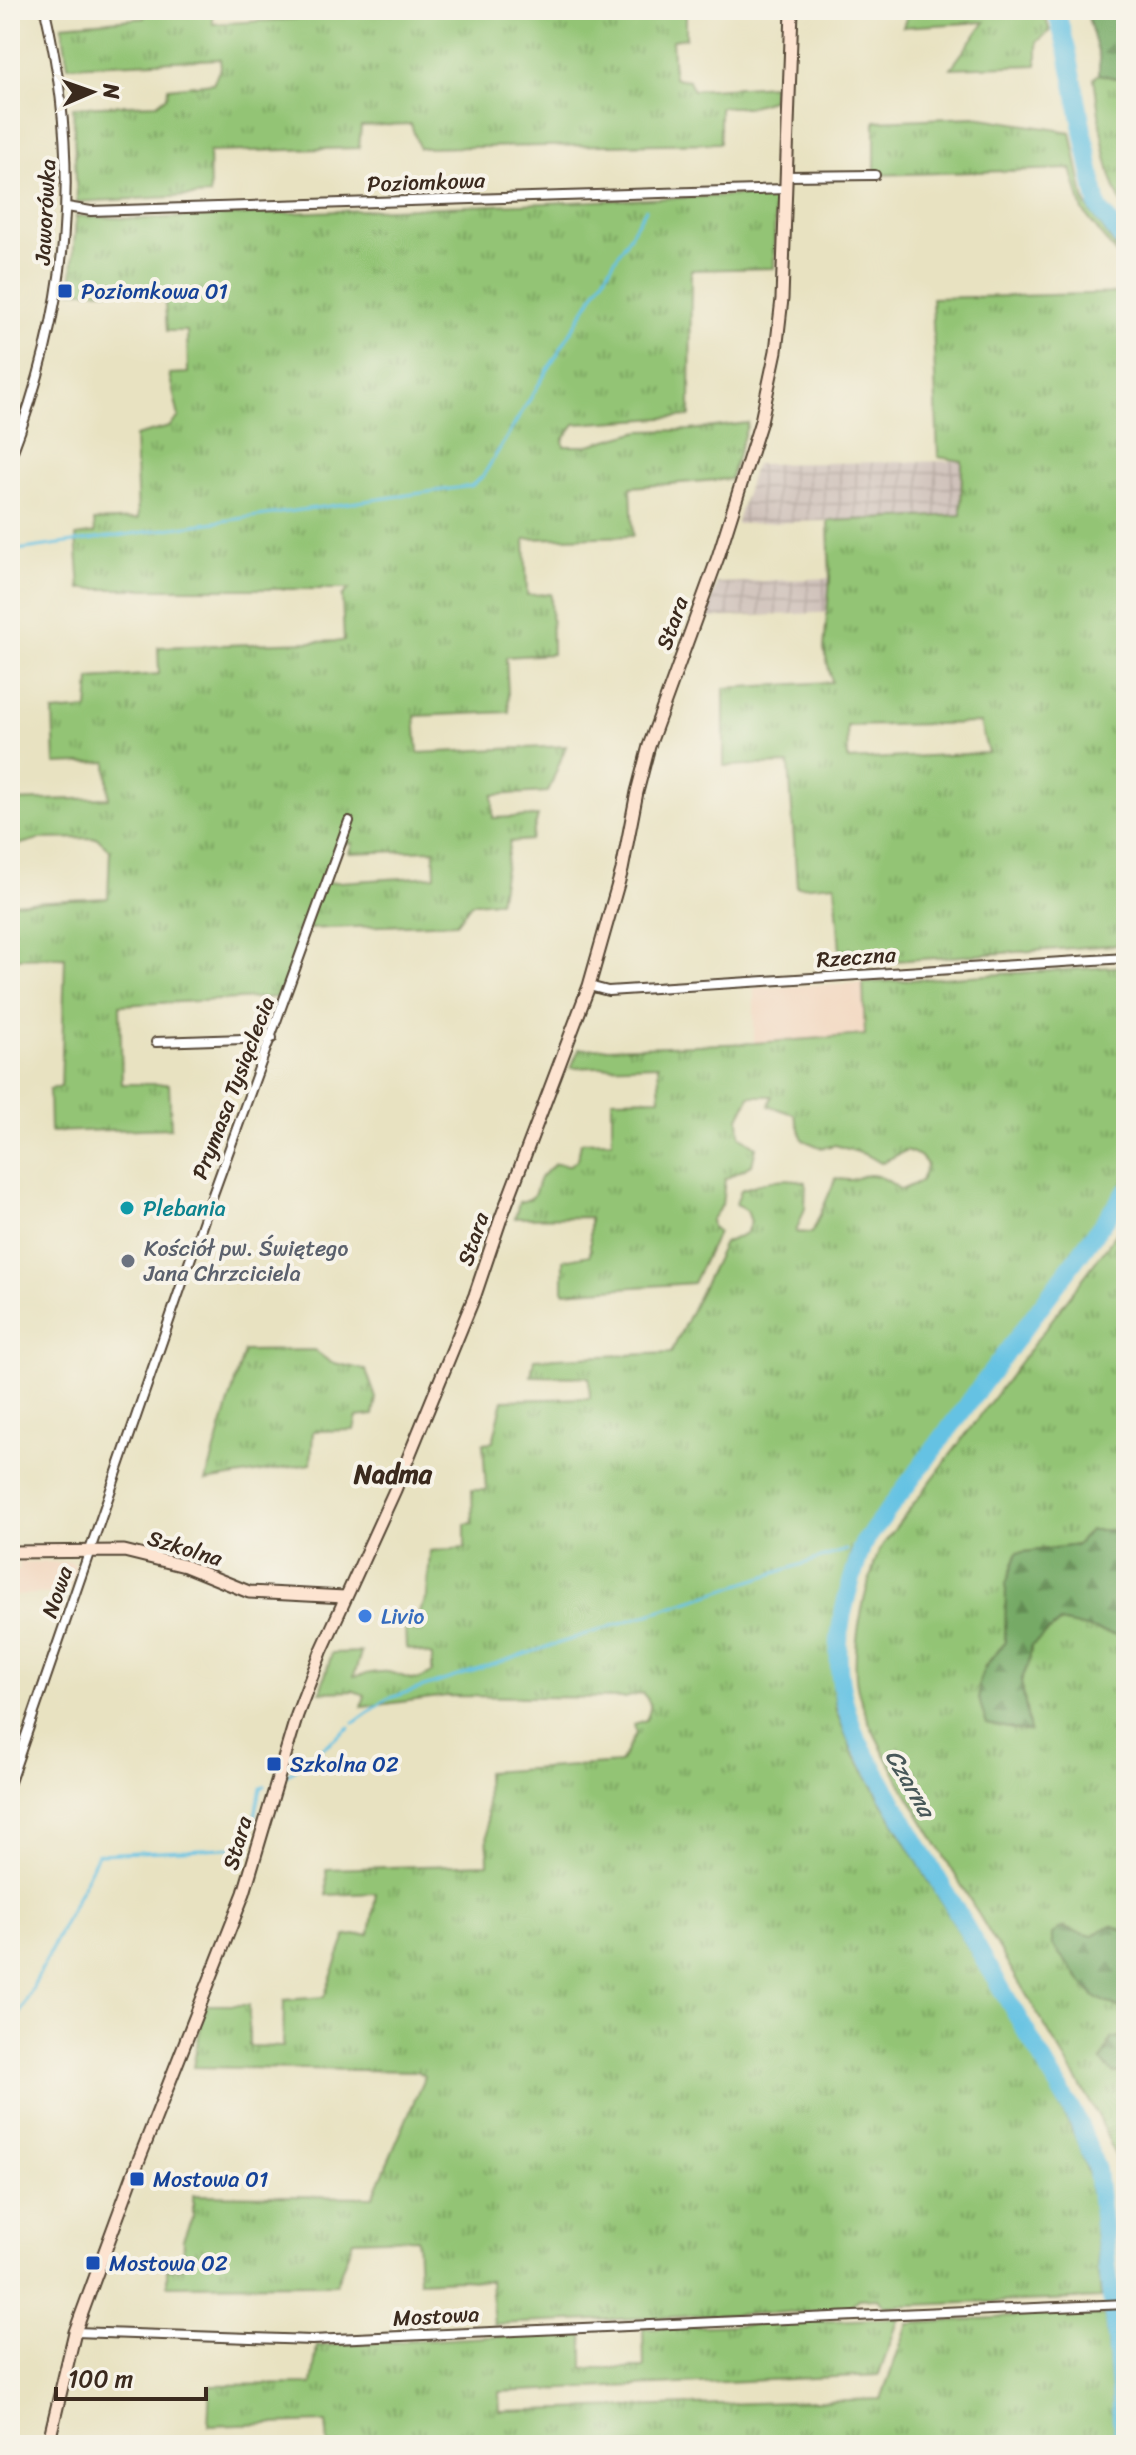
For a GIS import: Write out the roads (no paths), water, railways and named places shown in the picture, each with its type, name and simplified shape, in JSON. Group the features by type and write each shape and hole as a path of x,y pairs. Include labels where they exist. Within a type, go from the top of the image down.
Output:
{"street":[{"name":"Jaworówka","path":"10,459 46,346 63,262 67,207 63,106 45,10"},
{"name":"Stara","path":"48,2445 75,2332 138,2160 244,1893 297,1715 345,1597 395,1490 475,1295 589,986 622,870 649,746 731,519 767,397 781,324 792,10"},
{"name":"Poziomkowa","path":"67,207 91,211 786,182 875,175"},
{"name":"Prymasa Tysiąclecia","path":"91,1549 208,1208 349,821"},
{"name":"Rzeczna","path":"589,986 608,991 1126,958"},
{"path":"156,1042 272,1038"},
{"name":"Nowa","path":"10,1782 91,1549"},
{"name":"Szkolna","path":"10,1552 124,1551 162,1559 249,1592 345,1597"},
{"name":"Mostowa","path":"75,2332 312,2340 1123,2304"}],"waterway":[{"name":"Czarna","path":"1056,10 1068,53 1098,207 1126,245"},
{"path":"10,551 471,486 483,476 646,209"},
{"name":"Czarna","path":"1123,2445 1114,2324 1097,2170 1079,2123 857,1739 841,1686 839,1641 847,1596 863,1544 1126,1192"},
{"path":"853,1547 863,1544"},
{"path":"354,1723 387,1699 846,1550"},
{"path":"287,1775 350,1727"},
{"path":"10,2034 98,1854 245,1847 249,1844 261,1788 265,1786"}],"place":[{"name":"Poziomkowa 01","path":"65,291"},
{"name":"Plebania","path":"127,1208"},
{"name":"Kościół pw. Świętego Jana Chrzciciela","path":"128,1261"},
{"name":"Livio","path":"365,1616"},
{"name":"Szkolna 02","path":"274,1764"},
{"name":"Mostowa 01","path":"137,2179"},
{"name":"Mostowa 02","path":"93,2263"}],"district":[{"name":"Nadma","path":"393,1474"}]}
